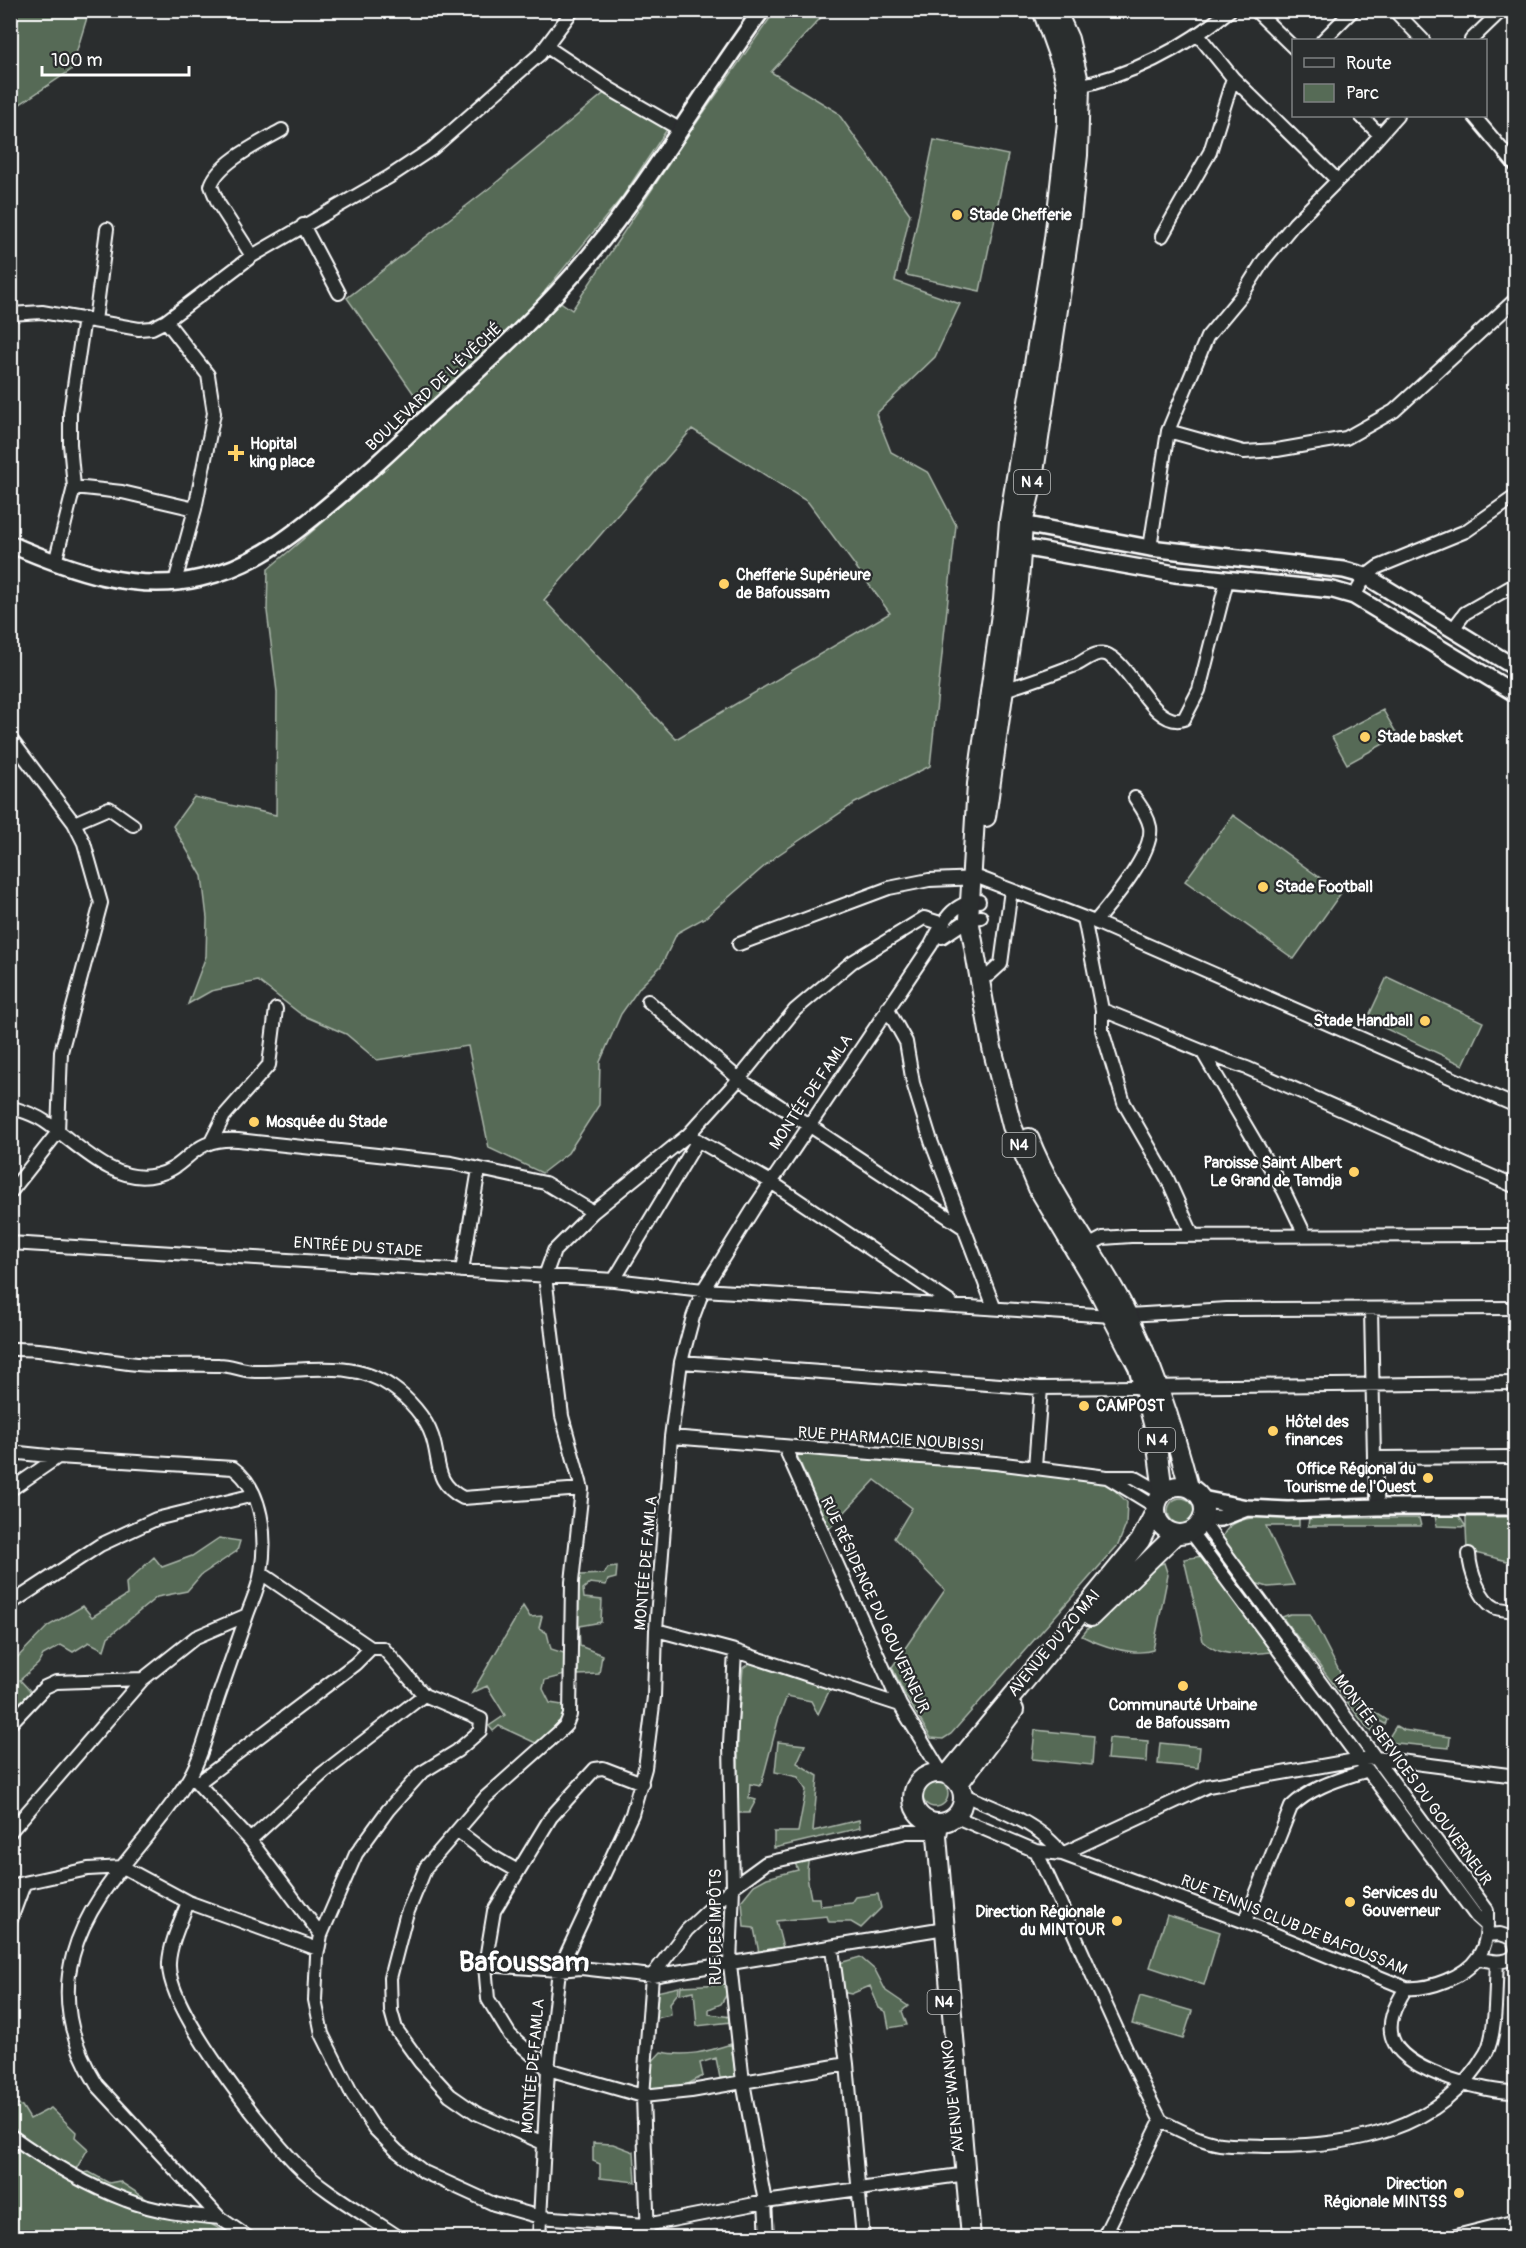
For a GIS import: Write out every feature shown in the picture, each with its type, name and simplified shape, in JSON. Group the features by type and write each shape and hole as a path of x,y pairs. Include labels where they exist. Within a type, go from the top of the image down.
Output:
{"highway":[{"name":"N 4","path":"975,878 977,784 996,692 1003,600 1014,546 1073,87 1042,10"},
{"path":"1056,10 1069,39 1073,87"},
{"name":"N4","path":"975,878 974,909 992,1047 1012,1126 1038,1188 1081,1249 1120,1316 1138,1367 1152,1388"},
{"name":"N 4","path":"1152,1388 1196,1493"},
{"name":"N 4","path":"1152,1388 1159,1500"},
{"path":"1178,1485 1196,1493 1193,1526 1160,1523 1159,1500 1178,1485"},
{"name":"AVENUE DU 20 MAI","path":"953,1781 985,1726 1140,1541 1159,1500"},
{"name":"AVENUE DU 20 MAI","path":"953,1781 1099,1608 1193,1526"},
{"path":"925,1775 953,1781 962,1807 938,1823 916,1811 913,1795 915,1787 925,1775"},
{"name":"AVENUE WANKO","path":"938,1823 941,1928 971,2238"}],"main road":[{"name":"BOULEVARD DE L'ÉVÊCHÉ","path":"10,544 55,562 128,581 175,582 224,572 258,557 283,542 381,462 543,309 592,252 681,130 755,13"},
{"path":"1016,523 1150,548 1344,570 1366,576 1515,668"},
{"path":"1014,546 1227,580 1333,590 1354,596 1515,694"},
{"path":"1196,1493 1247,1508 1288,1510 1378,1507 1515,1507"},
{"path":"1193,1526 1247,1508"}],"street":[{"path":"10,314 42,312 139,329 152,328 166,321 252,256 389,177 433,148 547,47 573,10"},
{"path":"1073,87 1150,63 1199,36 1230,10"},
{"path":"1255,10 1292,47"},
{"path":"1324,39 1353,10"},
{"path":"1394,10 1422,39"},
{"path":"1472,39 1503,10"},
{"path":"1199,36 1233,78 1337,180"},
{"path":"547,47 681,130"},
{"path":"1162,236 1210,152 1233,78"},
{"path":"1362,117 1380,135"},
{"path":"1150,548 1168,431 1212,330 1242,295 1269,254 1396,117"},
{"path":"1475,117 1515,166"},
{"path":"252,256 218,203 211,186 215,176 225,165 282,130"},
{"path":"303,225 339,293"},
{"path":"55,562 74,487 70,413 107,229"},
{"path":"1168,431 1245,452 1277,450 1346,438 1398,408 1515,299"},
{"path":"166,321 208,375 214,413 195,509 175,582"},
{"path":"74,487 122,492 195,509"},
{"path":"1354,596 1366,576 1378,567 1466,531 1515,496"},
{"path":"996,692 1064,669 1098,654 1106,654 1126,669 1147,698 1164,716 1173,720 1184,719 1199,690 1227,580"},
{"path":"1453,629 1465,613 1515,584"},
{"path":"10,738 74,823 84,843 100,903 61,1052 58,1132 10,1193"},
{"path":"1090,920 1130,878 1147,842 1150,828 1135,798"},
{"path":"74,823 109,808 134,825"},
{"path":"739,944 869,894 929,880 975,878 1090,920 1515,1106"},
{"path":"983,976 1001,964 1011,890"},
{"path":"614,1280 693,1137 795,1010 852,962 924,918 934,920 943,929 974,909"},
{"name":"MONTÉE DE FAMLA","path":"539,2238 548,2069 559,1970 632,1814 642,1783 654,1697 656,1630 671,1437 681,1362 703,1290 771,1182 887,1008 943,929 952,911 974,909"},
{"path":"1090,920 1102,1010 1102,1030 1124,1103 1167,1178 1193,1236"},
{"path":"648,1001 739,1079 963,1227"},
{"path":"887,1008 906,1042 913,1083 931,1141 994,1307"},
{"path":"10,1107 43,1120 112,1169 144,1176 167,1171 212,1140 224,1116 269,1065 276,1010"},
{"path":"1102,1010 1203,1053 1247,1068 1515,1187"},
{"path":"1203,1053 1284,1191 1305,1235"},
{"path":"693,1137 771,1182 952,1304"},
{"path":"543,2143 499,2126 450,2095 420,2062 402,2037 391,2011 390,1978 406,1916 426,1868 459,1832 486,1797 566,1725 570,1715 572,1590 582,1489 562,1416 545,1276 551,1255 593,1212 693,1137"},
{"path":"212,1140 268,1143 452,1163 545,1183 593,1212"},
{"path":"462,1271 479,1169"},
{"path":"1081,1249 1096,1240 1113,1237 1515,1235"},
{"name":"ENTRÉE DU STADE","path":"10,1243 614,1280 703,1290 1120,1316 1168,1310 1515,1308"},
{"path":"1371,1309 1374,1458 1378,1507"},
{"path":"10,1349 58,1352 141,1364 221,1365 254,1371 321,1367 350,1371 393,1387 416,1410 431,1434 440,1477 463,1498 582,1489"},
{"path":"681,1362 1041,1388 1515,1383"},
{"path":"1035,1467 1041,1388"},
{"name":"RUE PHARMACIE NOUBISSI","path":"671,1437 1035,1467 1107,1478 1134,1477 1159,1500"},
{"name":"RUE RÉSIDENCE DU GOUVERNEUR","path":"785,1448 900,1705 953,1781"},
{"path":"10,1452 233,1468 250,1483 263,1537 261,1573 194,1779"},
{"path":"10,1490 58,1457"},
{"path":"1374,1458 1515,1457"},
{"name":"RUE PHARMACIE NOUBISSI","path":"1107,1478 1159,1500"},
{"path":"10,1604 100,1545 156,1519 254,1495"},
{"name":"MONTÉE SERVICES DU GOUVERNEUR","path":"1193,1526 1376,1758 1487,1910 1487,1930"},
{"name":"MONTÉE SERVICES DU GOUVERNEUR","path":"1193,1526 1368,1770 1487,1930"},
{"path":"1469,1554 1470,1566 1488,1603 1497,1608 1515,1611"},
{"path":"261,1573 371,1648 383,1648 424,1695 481,1719 480,1731 457,1751 421,1773 388,1810 356,1854 321,1935 318,1949 315,2000 322,2034 351,2094 375,2128 397,2151 424,2172 458,2190 540,2217 647,2231 765,2202 858,2191 922,2179 965,2180"},
{"path":"10,1832 143,1679 196,1637 247,1615"},
{"path":"656,1630 735,1651 900,1705"},
{"path":"249,2238 220,2218 97,2085 83,2062 73,2036 68,2012 68,1983 72,1957 80,1934 92,1911 123,1867 194,1779 355,1664 371,1648"},
{"name":"RUE DES IMPÔTS","path":"735,1651 729,1779 733,1887 730,1964 743,2082 765,2202 767,2238"},
{"path":"10,1724 45,1687 56,1682 143,1679"},
{"path":"250,1840 323,1773 424,1695"},
{"path":"1062,1854 1208,1786 1361,1759 1376,1758 1515,1776"},
{"path":"642,1783 603,1768 595,1769 551,1817 516,1870 494,1911 485,1965 488,1999 510,2036 548,2069 643,2097 674,2094 847,2064"},
{"path":"1245,1922 1292,1807 1303,1795 1326,1784 1368,1770"},
{"path":"194,1779 250,1840 321,1935"},
{"name":"RUE TENNIS CLUB DE BAFOUSSAM","path":"953,1781 1052,1839 1062,1854"},
{"path":"647,2231 643,2097 652,1976 687,1930 733,1887 766,1863 938,1823"},
{"name":"RUE TENNIS CLUB DE BAFOUSSAM","path":"938,1823 1036,1851 1062,1854 1245,1922 1406,1988 1432,1986 1464,1970 1478,1958"},
{"path":"459,1832 488,1854 516,1870"},
{"path":"1036,1851 1075,1932 1134,2069 1161,2121 1219,2144 1337,2144 1383,2133 1412,2121 1440,2104 1461,2084 1489,2046 1497,1963"},
{"path":"10,1886 88,1869 123,1867 188,1902 318,1949"},
{"path":"10,1922 24,1884"},
{"path":"188,1902 169,1962 172,1984 190,2025 223,2073 297,2165 400,2238"},
{"path":"485,1965 559,1970 581,1968 652,1976 832,1948 941,1928"},
{"path":"1487,1930 1508,1935 1514,1941 1511,1958 1497,1963 1478,1958 1487,1930"},
{"path":"832,1948 847,2064 863,2238"},
{"path":"1406,1988 1392,2014 1391,2028 1395,2044 1407,2056 1461,2084 1515,2092"},
{"path":"1127,2238 1106,2234 1161,2121"},
{"path":"10,2135 77,2178 127,2201 175,2213 220,2218"},
{"path":"1448,2238 1515,2221"}],"green space":[{"path":"11,10 89,11 71,70 11,110"},
{"path":"775,11 827,11 771,72 837,112 910,214 895,281 960,304 935,357 876,414 891,452 929,473 956,525 930,766 855,803 775,857 706,917 677,933 661,966 640,987 621,1014 600,1062 599,1105 568,1153 542,1173 489,1148 468,1046 377,1060 346,1034 302,1015 258,981 211,991 188,1004 206,956 207,918 202,876 173,826 194,797 276,815 277,692 267,611 268,569 370,482 432,420 347,298 492,186 608,90 668,128 623,196 545,291 572,310 688,135","holes":["692,429 808,502 890,613 676,739 544,600"]},
{"name":"Stade Chefferie","path":"934,140 1008,155 980,291 906,275"},
{"name":"Stade basket","path":"1383,710 1398,736 1347,764 1332,737"},
{"name":"Stade Football","path":"1233,815 1341,893 1294,959 1185,881"},
{"name":"Stade Handball","path":"1387,977 1483,1022 1463,1065 1367,1020"},
{"path":"796,1453 1104,1480 1127,1502 1126,1525 1118,1545 951,1734 943,1739 931,1738 905,1695 892,1667 945,1590 894,1538 912,1508 875,1480 829,1529"},
{"path":"1181,1498 1190,1502 1194,1511 1190,1520 1181,1524 1172,1520 1168,1511 1172,1502"},
{"path":"1435,1516 1459,1516 1466,1527 1437,1526"},
{"path":"1299,1517 1299,1526 1266,1526 1294,1585 1268,1587 1255,1583 1222,1539 1234,1523 1244,1520"},
{"path":"1466,1517 1515,1517 1515,1563 1467,1551"},
{"path":"1309,1518 1419,1518 1421,1526 1308,1526"},
{"path":"219,1538 240,1541 237,1551 201,1575 187,1591 157,1597 108,1637 104,1650 89,1642 73,1652 61,1645 43,1655 38,1664 20,1680 32,1693 11,1708 11,1664 48,1626 83,1606 92,1617 127,1595 126,1583 154,1557 162,1567 192,1556"},
{"path":"1202,1556 1271,1652 1226,1653 1210,1647 1203,1641 1184,1559"},
{"path":"1164,1563 1168,1575 1153,1650 1126,1651 1082,1636 1097,1617 1153,1566"},
{"path":"617,1567 616,1578 608,1580 606,1585 590,1583 583,1589 584,1598 602,1600 601,1622 579,1626 580,1646 602,1655 599,1674 578,1675 576,1580 580,1575 604,1574 608,1568"},
{"path":"523,1606 530,1617 542,1616 539,1628 547,1633 551,1649 564,1653 569,1674 545,1680 543,1689 550,1703 569,1706 567,1713 538,1744 499,1726 493,1731 489,1726 505,1715 487,1686 472,1693"},
{"path":"1290,1614 1310,1614 1353,1698 1387,1720 1385,1724 1378,1720 1371,1731 1368,1729 1282,1617"},
{"path":"751,1662 832,1685 818,1714 811,1701 787,1696 779,1717 762,1782 760,1786 750,1784 749,1798 756,1800 749,1813 738,1813 738,1727 743,1668"},
{"path":"1396,1726 1403,1730 1450,1737 1449,1748 1386,1742"},
{"path":"1035,1730 1094,1736 1092,1765 1032,1759"},
{"path":"1109,1738 1148,1741 1147,1762 1107,1759"},
{"path":"778,1742 805,1745 797,1763 818,1776 813,1831 859,1820 860,1828 774,1848 774,1832 798,1832 806,1790 798,1777 775,1772"},
{"path":"1160,1743 1200,1747 1198,1768 1158,1764"},
{"path":"935,1781 944,1785 948,1794 944,1803 935,1807 926,1803 922,1794 926,1785"},
{"path":"811,1854 807,1870 809,1887 811,1898 819,1898 820,1906 852,1903 856,1897 878,1894 881,1908 861,1928 851,1922 829,1922 827,1916 776,1921 783,1948 767,1955 764,1950 759,1953 754,1928 744,1927 742,1900 754,1885 767,1878 798,1870 793,1858"},
{"path":"1167,1915 1220,1932 1204,1985 1150,1967"},
{"path":"860,1957 875,1970 886,1991 908,2006 902,2011 907,2025 889,2028 886,2012 879,2008 870,1986 851,1994 842,1992 836,1964"},
{"path":"726,1984 727,1994 721,2004 709,2009 709,2014 731,2017 731,2022 697,2026 694,1991 680,1994 681,1986"},
{"path":"679,1987 678,1993 670,2003 671,2015 656,2018 656,1992"},
{"path":"1140,1996 1192,2011 1183,2039 1132,2024"},
{"path":"731,2044 736,2078 720,2078 716,2058 700,2063 703,2076 686,2085 650,2090 650,2064 661,2052 696,2053"},
{"path":"11,2103 22,2106 30,2119 51,2108 76,2132 75,2137 88,2149 76,2169 78,2174 89,2172 109,2183 119,2181 148,2200 194,2215 235,2237 11,2238"},
{"path":"593,2143 613,2144 634,2152 636,2182 600,2178 600,2164 593,2161"}],"place":[{"name":"Stade Chefferie","path":"957,215"},
{"name":"Hopital king place","path":"236,453"},
{"name":"Chefferie Supérieure de Bafoussam","path":"724,584"},
{"name":"Stade basket","path":"1365,737"},
{"name":"Stade Football","path":"1263,887"},
{"name":"Stade Handball","path":"1425,1021"},
{"name":"Mosquée du Stade","path":"254,1122"},
{"name":"Paroisse Saint Albert Le Grand de Tamdja","path":"1354,1172"},
{"name":"CAMPOST","path":"1084,1406"},
{"name":"Hôtel des finances","path":"1273,1431"},
{"name":"Office Régional du Tourisme de l'Ouest","path":"1428,1478"},
{"name":"Communauté Urbaine de Bafoussam","path":"1183,1686"},
{"name":"Services du Gouverneur","path":"1350,1902"},
{"name":"Direction Régionale du MINTOUR","path":"1117,1921"},
{"name":"Direction Régionale MINTSS","path":"1459,2193"}],"district":[{"name":"Bafoussam","path":"524,1962"}]}
